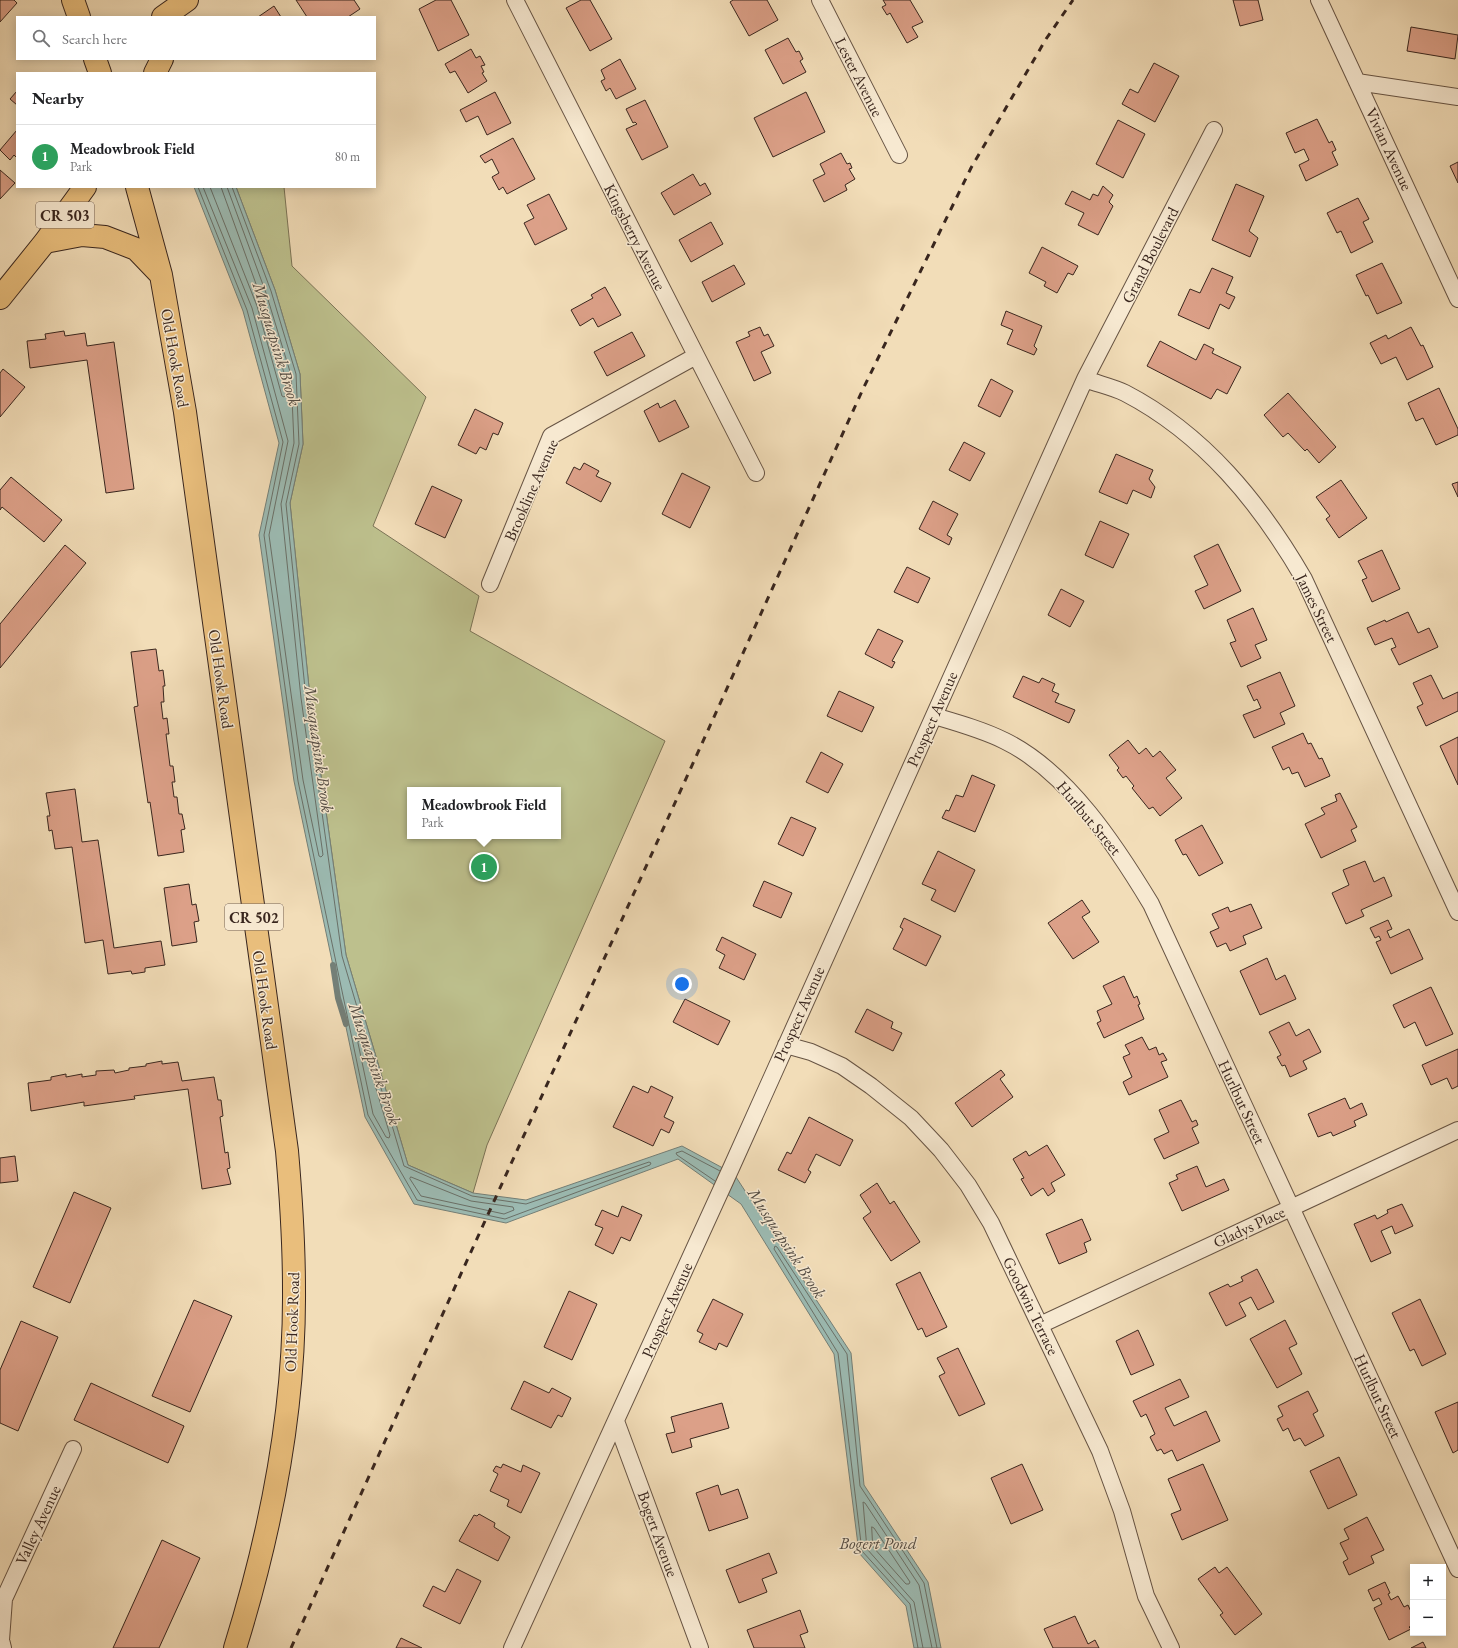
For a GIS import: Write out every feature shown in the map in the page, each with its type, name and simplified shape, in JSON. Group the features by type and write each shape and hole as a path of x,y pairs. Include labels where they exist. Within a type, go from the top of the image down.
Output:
{"main road":[{"path":"73,0 79,16"},
{"path":"164,16 187,0"},
{"path":"183,16 191,0"},
{"path":"95,60 100,72"},
{"path":"156,72 162,60"},
{"name":"CR 503","path":"0,298 45,242 84,188"},
{"name":"Old Hook Road","path":"137,188 161,275 185,412 287,1151 292,1211 294,1299 291,1372 282,1452 272,1512 253,1590 235,1648"},
{"path":"45,242 82,235 105,237 136,249 161,275"}],"street":[{"name":"Kingsberry Avenue","path":"515,0 756,473"},
{"name":"Lester Avenue","path":"820,0 899,155"},
{"name":"Vivian Avenue","path":"1319,0 1458,299"},
{"path":"1357,82 1458,97"},
{"name":"Grand Boulevard","path":"1085,379 1214,130"},
{"name":"Brookline Avenue","path":"490,584 551,436 696,356"},
{"name":"Prospect Avenue","path":"512,1648 732,1166 1085,379"},
{"name":"James Street","path":"1085,379 1124,392 1177,426 1218,462 1249,495 1281,539 1304,578 1458,912"},
{"name":"Hurlbut Street","path":"934,716 979,730 1006,741 1031,757 1058,780 1093,818 1124,860 1151,904 1458,1569"},
{"name":"Goodwin Terrace","path":"786,1045 812,1052 842,1066 871,1086 910,1118 941,1150 968,1185 991,1223 1100,1451 1122,1511 1146,1596 1171,1648"},
{"name":"Gladys Place","path":"1040,1325 1458,1130"},
{"name":"Bogert Avenue","path":"616,1421 700,1648"},
{"name":"Valley Avenue","path":"3,1648 1,1640 4,1599 73,1449"}],"green space":[{"path":"236,188 284,188 292,266 426,397 373,526 479,596 470,631 665,741 487,1145 473,1193 408,1165 346,955 310,697 290,503 303,444 300,374 275,290"}],"water":[{"name":"Bogert Pond","path":"194,188 236,188 275,290 300,374 303,444 290,503 310,697 346,955 408,1165 473,1193 526,1200 682,1146 734,1174 851,1353 864,1485 928,1582 941,1648 914,1648 906,1606 859,1553 834,1354 741,1204 678,1159 506,1223 414,1204 365,1117 294,781 259,535 279,443 243,311"}],"building":[{"path":"0,0 14,0 17,3 0,22"},
{"path":"296,0 354,0 360,9 350,16 306,16"},
{"path":"436,0 451,0 469,35 438,51 419,9"},
{"path":"581,0 590,0 612,39 590,51 566,8"},
{"path":"733,0 767,0 778,20 749,36 730,2"},
{"path":"883,0 910,0 923,22 912,27 918,37 907,43 890,13 887,15 882,7 886,5"},
{"path":"1233,0 1258,0 1263,20 1240,26"},
{"path":"274,6 280,16 259,16"},
{"path":"1411,27 1458,35 1455,59 1407,51"},
{"path":"788,38 796,52 799,51 803,59 800,61 806,72 783,84 765,50"},
{"path":"471,49 476,58 480,56 485,65 481,66 484,72 482,73 487,81 468,93 455,71 450,73 445,64"},
{"path":"620,59 636,89 616,99 610,88 606,91 601,81 605,79 601,70"},
{"path":"1154,63 1179,76 1155,122 1122,104 1130,89 1138,93"},
{"path":"16,92 16,104 10,99"},
{"path":"495,92 511,123 487,135 478,116 466,122 460,110"},
{"path":"806,92 825,132 773,157 754,118"},
{"path":"645,100 668,147 642,160 626,129 637,124 635,122 633,123 626,109"},
{"path":"1317,119 1329,143 1332,141 1336,150 1332,152 1338,165 1306,181 1299,165 1309,160 1304,149 1295,153 1286,133"},
{"path":"1118,120 1145,134 1123,178 1096,164"},
{"path":"16,131 16,157 14,155 10,160 0,150"},
{"path":"513,138 535,179 507,194 503,187 499,190 492,177 499,173 492,159 485,163 480,156"},
{"path":"841,153 847,164 850,163 852,168 849,169 855,179 845,185 847,190 824,202 813,180 825,174 820,164"},
{"path":"1458,162 1458,183 1450,166"},
{"path":"0,170 15,183 0,199"},
{"path":"693,174 700,186 705,183 711,194 674,215 661,193"},
{"path":"1236,184 1264,196 1249,231 1258,238 1250,257 1212,240"},
{"path":"1103,186 1113,195 1109,202 1113,206 1098,235 1078,225 1084,213 1065,204 1072,191 1090,200 1093,194 1098,196"},
{"path":"549,194 567,229 535,245 524,223 534,218 527,205"},
{"path":"1358,198 1369,219 1363,222 1373,242 1351,253 1341,231 1337,233 1327,213"},
{"path":"711,222 723,244 691,262 679,240"},
{"path":"1042,247 1078,266 1073,275 1068,273 1057,293 1044,286 1046,282 1029,273"},
{"path":"1382,263 1402,303 1377,314 1356,275"},
{"path":"734,265 745,284 712,302 702,282"},
{"path":"1212,268 1233,277 1226,293 1235,297 1229,309 1220,304 1209,329 1178,315 1190,289 1200,293"},
{"path":"605,287 621,315 598,327 593,318 580,326 571,310 593,298 591,295"},
{"path":"1006,311 1042,326 1034,346 1037,349 1034,355 1007,344 1013,330 1001,325"},
{"path":"760,327 764,336 768,334 774,346 761,352 771,373 754,381 736,342 750,336 748,332"},
{"path":"1411,327 1421,346 1423,345 1433,367 1407,380 1396,357 1381,364 1370,343 1386,335 1388,339"},
{"path":"64,331 65,336 85,333 87,346 114,342 134,489 106,493 87,360 30,368 27,341 46,339 45,334"},
{"path":"632,332 645,356 607,376 594,352"},
{"path":"1160,341 1196,360 1204,344 1214,349 1212,353 1241,367 1227,394 1217,389 1211,399 1147,366"},
{"path":"3,369 25,387 0,417 0,373"},
{"path":"991,379 1013,391 1000,417 978,406"},
{"path":"1439,388 1458,429 1458,435 1436,445 1423,418 1416,421 1408,403"},
{"path":"1288,393 1336,447 1319,463 1307,449 1305,451 1288,433 1283,437 1264,415"},
{"path":"675,400 689,427 659,442 644,411 658,403 660,408"},
{"path":"475,409 503,423 498,435 493,433 486,450 480,447 476,454 458,445"},
{"path":"964,442 985,453 970,481 949,470"},
{"path":"1116,454 1153,470 1149,479 1155,487 1151,498 1133,490 1127,504 1099,492"},
{"path":"584,463 599,471 596,476 611,483 601,502 566,483 574,467 580,470"},
{"path":"682,473 710,487 690,528 662,514"},
{"path":"11,477 62,520 44,542 2,507 0,510 0,490"},
{"path":"1341,480 1367,518 1339,538 1326,519 1330,516 1316,497"},
{"path":"1458,482 1458,497 1452,484"},
{"path":"432,486 462,500 445,538 415,524"},
{"path":"933,501 958,514 947,535 952,538 949,545 919,529"},
{"path":"1100,521 1129,534 1113,568 1085,555"},
{"path":"1218,544 1241,591 1204,609 1195,591 1208,585 1194,556"},
{"path":"65,545 86,563 0,668 0,624"},
{"path":"1382,550 1400,589 1372,602 1362,580 1367,578 1358,561"},
{"path":"907,567 930,578 918,603 894,592"},
{"path":"1061,589 1084,601 1070,627 1048,615"},
{"path":"1253,608 1267,640 1255,645 1261,658 1241,667 1230,643 1236,641 1227,620"},
{"path":"1408,612 1418,633 1429,628 1438,647 1399,665 1391,649 1396,647 1392,638 1375,645 1367,628 1385,620 1386,622"},
{"path":"878,629 903,641 892,661 895,662 892,668 865,654"},
{"path":"156,649 159,671 163,670 165,686 163,686 164,702 161,702 163,719 167,718 169,734 166,734 170,766 173,766 175,782 172,782 174,797 177,797 179,814 182,814 185,829 181,830 184,852 158,856 150,802 148,803 134,707 138,706 131,652"},
{"path":"1280,672 1295,706 1280,713 1285,724 1254,738 1243,715 1261,708 1257,699 1254,701 1247,686"},
{"path":"1431,675 1443,699 1458,692 1458,711 1426,726 1417,707 1423,704 1413,683"},
{"path":"1023,676 1039,683 1042,678 1055,684 1052,691 1059,694 1055,702 1075,710 1069,723 1013,697"},
{"path":"839,691 874,707 862,732 827,716"},
{"path":"1303,733 1308,744 1311,743 1319,759 1322,758 1330,776 1305,787 1298,772 1292,774 1289,767 1283,770 1272,747"},
{"path":"1458,737 1458,785 1440,746"},
{"path":"1128,740 1139,754 1146,748 1153,757 1160,751 1176,770 1166,778 1182,798 1160,816 1153,807 1149,809 1132,788 1134,786 1126,776 1123,778 1117,770 1119,768 1109,755"},
{"path":"821,752 843,764 828,793 806,782"},
{"path":"972,775 995,785 975,832 942,818 946,810 949,811 956,795 963,797"},
{"path":"75,789 82,842 98,840 114,948 161,941 165,965 145,968 145,972 132,974 131,971 108,974 103,940 85,943 72,847 55,849 52,830 49,831 47,816 50,816 46,793"},
{"path":"1340,793 1357,827 1351,830 1356,841 1321,858 1305,824 1325,814 1321,808 1337,801 1335,795"},
{"path":"791,817 816,828 803,856 778,844"},
{"path":"1202,825 1223,863 1199,876 1186,854 1183,855 1175,840"},
{"path":"938,851 975,870 955,912 931,900 936,890 922,884"},
{"path":"1365,861 1374,882 1384,877 1392,896 1361,910 1364,916 1346,924 1332,893 1349,885 1343,870"},
{"path":"764,881 792,893 781,918 753,906"},
{"path":"189,884 192,905 196,904 199,921 194,922 197,942 172,946 164,888"},
{"path":"1082,900 1090,912 1082,917 1099,942 1073,959 1048,923"},
{"path":"1251,904 1262,928 1243,936 1246,944 1230,951 1226,943 1217,947 1210,932 1219,928 1212,914 1228,907 1230,912"},
{"path":"904,918 941,936 926,966 893,949 903,929 900,927"},
{"path":"1388,920 1392,929 1387,931 1390,938 1409,929 1423,959 1391,974 1376,942 1381,940 1379,936 1375,938 1370,928"},
{"path":"722,937 756,954 744,980 719,968 725,955 716,950"},
{"path":"1267,958 1276,980 1285,975 1296,999 1260,1015 1240,971"},
{"path":"1124,976 1134,998 1137,996 1140,1004 1138,1005 1144,1019 1104,1038 1097,1023 1101,1021 1097,1011 1112,1004 1103,986"},
{"path":"1431,987 1453,1034 1426,1046 1415,1022 1404,1028 1393,1005"},
{"path":"685,999 730,1021 718,1045 673,1022"},
{"path":"867,1009 893,1022 891,1028 902,1033 893,1051 855,1032"},
{"path":"1289,1022 1296,1036 1309,1029 1321,1052 1303,1061 1307,1069 1290,1077 1285,1065 1282,1066 1277,1057 1281,1055 1269,1032"},
{"path":"1142,1037 1149,1050 1156,1047 1159,1055 1163,1053 1167,1060 1161,1062 1168,1077 1129,1095 1123,1082 1132,1077 1123,1057 1130,1054 1125,1045"},
{"path":"1458,1049 1458,1086 1452,1089 1447,1078 1431,1085 1422,1065"},
{"path":"162,1061 162,1064 178,1062 182,1081 214,1077 218,1100 221,1100 223,1116 220,1117 225,1153 228,1152 230,1168 227,1169 231,1184 202,1189 188,1089 134,1096 135,1099 84,1106 84,1102 31,1111 28,1083 51,1080 51,1077 66,1074 66,1077 82,1074 82,1077 96,1075 96,1071 114,1070 115,1073 129,1070 129,1068 146,1066 146,1064"},
{"path":"1001,1070 1005,1075 1000,1079 1013,1097 972,1127 955,1103"},
{"path":"633,1086 648,1093 651,1086 673,1097 664,1117 674,1122 669,1133 661,1129 653,1146 613,1127"},
{"path":"1345,1098 1350,1109 1362,1103 1367,1115 1354,1121 1356,1126 1333,1136 1331,1132 1318,1137 1308,1114"},
{"path":"1181,1100 1192,1122 1196,1120 1198,1125 1192,1128 1199,1143 1164,1159 1154,1139 1169,1132 1159,1110"},
{"path":"809,1117 853,1140 840,1166 816,1154 808,1170 811,1172 805,1183 778,1170 787,1152 791,1154"},
{"path":"1047,1145 1065,1175 1051,1183 1055,1191 1048,1196 1043,1188 1031,1196 1021,1179 1024,1178 1013,1159 1026,1151 1029,1156"},
{"path":"15,1156 18,1181 0,1183 0,1158"},
{"path":"1197,1166 1206,1187 1224,1179 1229,1190 1182,1211 1169,1183 1178,1179 1176,1175"},
{"path":"877,1183 890,1204 894,1201 920,1242 891,1261 863,1218 871,1212 860,1195"},
{"path":"74,1192 111,1208 70,1303 33,1287"},
{"path":"1402,1204 1413,1226 1395,1234 1392,1226 1381,1231 1391,1253 1371,1262 1354,1224 1375,1215 1377,1219 1388,1213 1387,1210"},
{"path":"622,1206 642,1215 630,1241 621,1237 613,1254 595,1245 603,1228 595,1225 602,1210 618,1217"},
{"path":"1082,1219 1091,1240 1084,1243 1087,1252 1059,1264 1046,1234"},
{"path":"1257,1269 1274,1302 1258,1310 1251,1297 1239,1303 1246,1316 1226,1326 1209,1293 1228,1284 1230,1287 1243,1281 1241,1277"},
{"path":"920,1272 947,1327 926,1337 922,1328 918,1330 896,1284"},
{"path":"569,1291 597,1304 572,1360 544,1347"},
{"path":"713,1299 743,1314 727,1347 719,1343 716,1350 699,1342 703,1334 697,1331"},
{"path":"1420,1299 1446,1354 1422,1366 1414,1349 1410,1351 1392,1313"},
{"path":"194,1300 232,1316 190,1412 152,1396"},
{"path":"1285,1320 1297,1344 1289,1348 1302,1374 1277,1388 1250,1339"},
{"path":"21,1321 58,1337 18,1431 0,1423 0,1370"},
{"path":"1138,1330 1154,1365 1131,1375 1116,1341"},
{"path":"958,1348 985,1404 959,1416 939,1376 945,1373 937,1358"},
{"path":"1180,1379 1189,1397 1165,1408 1174,1426 1206,1411 1220,1441 1177,1461 1172,1450 1164,1454 1161,1449 1157,1451 1150,1437 1155,1434 1146,1414 1141,1417 1133,1401"},
{"path":"524,1381 549,1393 552,1388 571,1398 562,1417 558,1415 551,1428 511,1409"},
{"path":"91,1383 184,1426 168,1463 74,1420"},
{"path":"1308,1391 1318,1411 1313,1414 1324,1436 1305,1446 1300,1438 1294,1441 1288,1428 1283,1431 1277,1419 1283,1416 1278,1406"},
{"path":"1458,1402 1458,1450 1453,1453 1435,1412"},
{"path":"722,1403 729,1428 690,1439 692,1447 672,1453 666,1434 675,1432 671,1417"},
{"path":"1339,1457 1357,1495 1328,1509 1310,1471"},
{"path":"503,1464 521,1472 523,1465 540,1473 521,1513 507,1506 509,1500 490,1491 498,1474 493,1471 496,1466 501,1468"},
{"path":"1022,1464 1043,1510 1011,1524 991,1478"},
{"path":"1203,1464 1228,1520 1182,1540 1171,1514 1181,1510 1168,1479"},
{"path":"718,1485 721,1495 738,1489 748,1518 709,1531 696,1493"},
{"path":"479,1514 495,1523 494,1527 510,1537 498,1561 459,1541 474,1515 477,1516"},
{"path":"1367,1517 1384,1550 1371,1556 1374,1563 1349,1575 1343,1562 1348,1559 1340,1543 1349,1539 1344,1529"},
{"path":"162,1540 200,1558 159,1648 113,1648"},
{"path":"769,1553 777,1573 762,1579 767,1592 739,1603 726,1570"},
{"path":"1215,1567 1219,1573 1227,1567 1262,1614 1235,1635 1220,1615 1223,1613 1198,1579"},
{"path":"457,1569 481,1581 460,1624 423,1606 433,1586 445,1592"},
{"path":"1385,1582 1390,1593 1388,1594 1391,1600 1398,1596 1404,1607 1408,1605 1410,1609 1410,1630 1389,1640 1374,1608 1382,1604 1379,1598 1373,1601 1368,1590"},
{"path":"800,1610 808,1632 800,1635 805,1648 754,1648 747,1630"},
{"path":"1075,1616 1088,1644 1095,1640 1099,1648 1053,1648 1044,1629"},
{"path":"401,1638 422,1648 396,1648"},
{"path":"1423,1642 1426,1648 1411,1648"}],"waterway":[{"name":"Musquapsink Brook","path":"333,965 338,998 346,1024"}],"railway":[{"path":"291,1648 863,389 971,168 1046,39 1073,0"}],"place":[{"name":"Meadowbrook Field","path":"484,867"}]}
